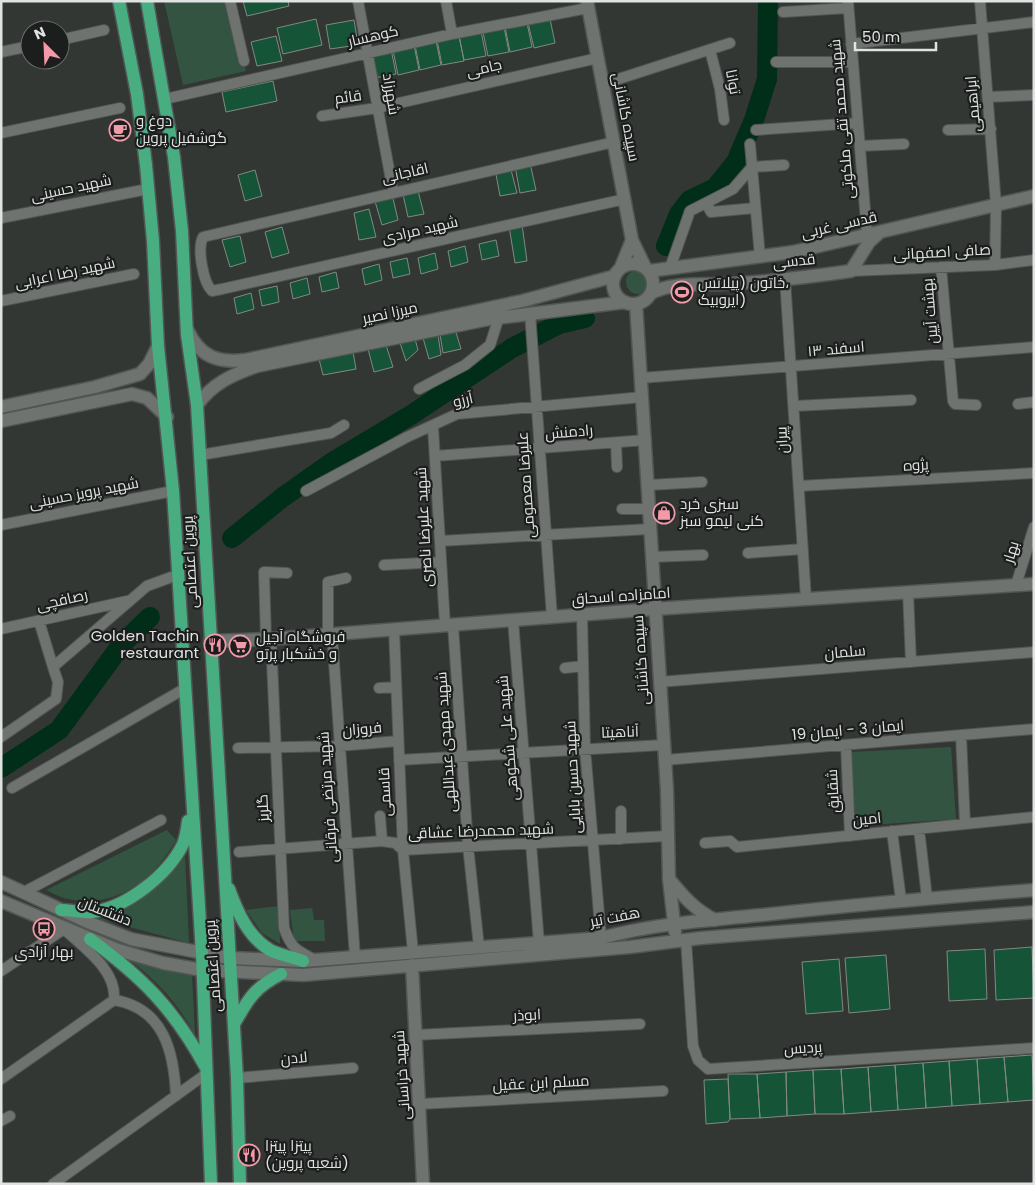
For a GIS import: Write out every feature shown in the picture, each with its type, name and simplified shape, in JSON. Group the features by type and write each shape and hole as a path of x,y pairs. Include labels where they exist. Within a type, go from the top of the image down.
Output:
{"main road":[{"name":"پروین اعتصامی","path":"119,1 137,94 148,189 158,346 167,418 173,491 191,809 202,954 211,1184"},
{"name":"پروین اعتصامی","path":"147,1 174,157 182,231 186,327 197,405 237,1078 240,1184"},
{"path":"61,910 92,912 120,903 144,890 164,870 183,844 191,809"},
{"path":"224,875 237,912 250,931 270,950 309,960"},
{"path":"90,939 124,964 164,1002 186,1032 206,1071"},
{"path":"234,1024 249,998 262,984 281,974"}],"street":[{"path":"230,1 244,61"},
{"name":"شهرزاد","path":"358,1 369,52 377,108 393,191"},
{"path":"446,1 452,34"},
{"name":"ابراهیمی","path":"980,1 996,205 995,264"},
{"name":"کوهسار","path":"165,99 369,52 587,5"},
{"name":"سپیده کاشانی","path":"587,5 632,240 647,269"},
{"path":"783,12 848,5"},
{"name":"شهید محمد تقی ملکوتی","path":"848,5 867,234"},
{"path":"851,44 982,26 1034,22"},
{"path":"70,38 104,30"},
{"path":"603,84 730,43"},
{"path":"1,52 20,48"},
{"name":"توانا","path":"710,50 720,88 724,120"},
{"name":"جامی","path":"377,108 598,58"},
{"path":"776,62 853,62"},
{"path":"988,97 1034,95"},
{"path":"1,133 120,108"},
{"name":"قائم","path":"322,116 377,108"},
{"path":"756,130 858,123"},
{"path":"948,130 991,129"},
{"name":"اقاجانی","path":"222,289 212,291 205,284 200,243 203,237 393,191 614,142"},
{"path":"750,144 760,257"},
{"path":"860,146 904,144"},
{"path":"670,268 690,210 732,189 752,166 784,165"},
{"name":"شهید حسینی","path":"1,218 148,189"},
{"name":"قدسی غربی","path":"647,269 670,268 793,252 1034,196"},
{"name":"شهید مرادی","path":"222,289 624,199"},
{"path":"706,203 711,212 755,208"},
{"path":"851,271 869,242 881,231"},
{"path":"618,271 631,263 647,269 653,282 651,293 642,302 630,303 614,291 618,271 632,240"},
{"name":"صافی اصفهانی","path":"851,271 995,264 1034,260"},
{"name":"بهشت آیین","path":"941,267 953,401 955,404 976,404"},
{"name":"میرزا نصیر","path":"186,327 194,344 215,359 246,365 499,317 523,310 618,271"},
{"name":"قدسی","path":"651,293 661,288 685,285 785,279 851,271"},
{"name":"شهید رضا اعرابی","path":"1,301 134,274"},
{"name":"پیران","path":"785,279 793,367 806,599"},
{"name":"سپیده کاشانی","path":"630,303 641,378 646,440 669,879 674,924 681,940"},
{"name":"میرزا نصیر","path":"197,405 215,385 246,365 523,310 630,303"},
{"name":"علیرضا معصومی","path":"523,310 532,350 552,617"},
{"path":"419,389 465,365 490,345 499,317"},
{"path":"1,407 131,378 140,374 149,364 158,346"},
{"name":"اسفند ۱۳","path":"641,378 1034,347"},
{"path":"1,421 138,392 141,387 137,379 131,378"},
{"path":"132,394 147,398 167,418"},
{"name":"آرزو","path":"306,491 407,437 433,427 457,414 643,397"},
{"path":"795,406 911,400"},
{"path":"1018,404 1034,402"},
{"path":"200,455 330,433 344,425"},
{"name":"شهید علیرضا ناصری","path":"433,427 441,562 449,625"},
{"name":"رادمنش","path":"435,456 538,450 646,440"},
{"path":"616,443 617,467"},
{"name":"پژوه","path":"800,486 1034,473"},
{"path":"648,485 702,482"},
{"name":"شهید پرویز حسینی","path":"1,526 173,491"},
{"path":"622,508 650,509"},
{"name":"بهار","path":"1016,585 1034,527"},
{"path":"440,541 545,537 650,529"},
{"path":"748,553 804,549"},
{"path":"652,556 703,555"},
{"path":"384,565 441,562"},
{"name":"گلریز","path":"287,573 264,572 284,928 289,943 296,951 309,960"},
{"path":"53,667 147,586 178,575"},
{"name":"شهید مرتضی فرقانی","path":"346,578 328,582 330,634 355,957"},
{"name":"امامزاده اسحاق","path":"210,641 268,639 654,609 1034,584"},
{"path":"908,592 911,662"},
{"name":"رصافچی","path":"1,629 130,600"},
{"name":"شهید حسین بابایی","path":"582,615 585,748 600,938"},
{"name":"شهید علی شکوهی","path":"513,620 539,943"},
{"path":"1,736 56,699 58,682 39,621"},
{"name":"شهید مهدی عبداللهی","path":"449,625 462,757 468,846 479,947"},
{"name":"قاسمی","path":"394,630 398,760 412,959"},
{"name":"سلمان","path":"659,682 1034,652"},
{"path":"565,668 583,666"},
{"path":"379,688 396,687"},
{"path":"12,788 184,690"},
{"name":"ایمان 3 - ایمان 19","path":"664,760 1034,729"},
{"path":"961,735 965,824"},
{"name":"فروزان","path":"238,748 339,746 398,740"},
{"name":"آناهیتا","path":"398,760 663,745"},
{"name":"شقایق","path":"846,745 850,836"},
{"path":"621,811 621,839"},
{"path":"380,816 382,841"},
{"name":"امین","path":"705,843 730,841 737,847 1034,817"},
{"path":"24,892 161,820"},
{"path":"919,829 927,898"},
{"path":"892,831 901,900"},
{"name":"شهید محمدرضا عشاقی","path":"239,852 382,841 394,844 403,850 668,836"},
{"path":"669,879 685,899 700,912 715,920"},
{"name":"دشتستان","path":"1,882 124,937 202,954"},
{"name":"هفت تیر","path":"202,970 313,974 479,947 600,938 634,929 674,924 901,900 1034,890"},
{"name":"دشتستان","path":"1,901 118,950 163,963 202,970"},
{"name":"هفت تیر","path":"202,954 229,958 309,960 355,957 412,959 630,947 681,940 1033,912"},
{"path":"1,971 64,929 106,970 115,989 114,1000"},
{"path":"118,950 125,948 127,944 124,937"},
{"name":"پردیس","path":"681,940 693,1046 698,1060 708,1069 1034,1048"},
{"name":"شهید خراسانی","path":"412,959 423,1184"},
{"path":"309,960 308,968 313,974"},
{"path":"1,1079 114,1000 130,1002 150,1016 163,1033 170,1050 176,1096"},
{"name":"ابوذر","path":"415,1035 640,1024"},
{"name":"لادن","path":"237,1078 353,1068"},
{"path":"53,1184 176,1096 206,1071"},
{"name":"مسلم ابن عقیل","path":"420,1104 663,1090"}],"green space":[{"path":"164,1 231,1 246,71 183,85"},
{"path":"638,270 646,274 650,282 646,290 638,294 630,290 626,282 630,274"},
{"path":"951,747 956,819 855,826 851,752"},
{"path":"167,830 176,840 167,854 145,879 118,895 102,900 86,901 60,897 46,890"},
{"path":"185,857 189,943 100,919 147,894 167,877"},
{"path":"279,906 280,944 262,933 246,910"},
{"path":"312,908 314,920 324,920 325,941 294,941 290,910"},
{"path":"129,960 192,974 195,1035 182,1014 166,994 149,976"}],"building":[{"path":"243,1 288,1 289,6 247,16"},
{"path":"316,19 322,45 283,54 277,28"},
{"path":"550,19 555,43 534,48 528,23"},
{"path":"354,20 358,45 330,49 326,25"},
{"path":"527,23 532,47 510,52 505,27"},
{"path":"504,27 509,52 488,56 483,32"},
{"path":"481,31 486,56 464,60 459,36"},
{"path":"276,36 282,61 257,66 251,42"},
{"path":"459,36 464,61 442,65 437,40"},
{"path":"436,41 441,65 420,70 415,45"},
{"path":"414,45 419,70 398,75 393,50"},
{"path":"391,49 396,74 374,78 369,54"},
{"path":"273,81 277,101 226,112 222,92"},
{"path":"530,163 536,190 520,193 515,166"},
{"path":"510,166 517,193 500,196 495,169"},
{"path":"255,170 262,196 245,201 238,175"},
{"path":"417,187 424,214 408,217 402,190"},
{"path":"392,194 398,220 382,225 374,198"},
{"path":"369,209 376,237 359,240 354,213"},
{"path":"522,224 527,261 515,263 509,226"},
{"path":"282,227 289,253 272,258 265,232"},
{"path":"240,236 246,262 230,267 222,240"},
{"path":"496,240 499,256 482,260 479,244"},
{"path":"465,246 468,262 451,267 448,251"},
{"path":"435,253 438,269 421,274 418,258"},
{"path":"407,258 410,274 393,278 390,262"},
{"path":"379,264 382,280 365,285 362,269"},
{"path":"336,272 339,288 322,292 319,277"},
{"path":"307,278 310,294 293,299 290,283"},
{"path":"277,286 279,302 262,306 259,290"},
{"path":"251,293 254,309 237,314 234,298"},
{"path":"455,329 461,349 443,353 440,334"},
{"path":"438,335 441,355 429,359 423,338"},
{"path":"415,339 418,350 406,361 400,343"},
{"path":"386,345 393,367 374,372 368,349"},
{"path":"353,352 356,369 323,375 319,359"},
{"path":"1032,947 1034,998 996,1000 994,950"},
{"path":"985,949 987,999 949,1001 947,951"},
{"path":"886,955 890,1009 849,1013 845,958"},
{"path":"839,959 843,1011 806,1014 802,962"},
{"path":"1032,1055 1034,1100 1008,1102 1004,1057"},
{"path":"1004,1057 1008,1102 980,1104 977,1059"},
{"path":"977,1059 980,1104 952,1106 949,1061"},
{"path":"949,1061 952,1106 926,1108 923,1063"},
{"path":"923,1063 926,1108 898,1110 895,1065"},
{"path":"895,1065 898,1110 871,1112 868,1067"},
{"path":"868,1067 871,1112 844,1114 841,1069"},
{"path":"841,1069 844,1114 815,1114 813,1070"},
{"path":"813,1070 815,1114 787,1116 786,1072"},
{"path":"786,1072 787,1116 760,1118 757,1074"},
{"path":"728,1074 757,1074 760,1118 730,1119"},
{"path":"728,1079 730,1119 728,1122 706,1124 704,1080"}],"waterway":[{"path":"666,246 679,214 690,200 715,188 736,162 754,120 767,79 768,1"},
{"path":"232,538 283,497 334,461 411,415 512,348 559,324 585,318"},
{"path":"1,768 59,730 122,644 150,617"}],"place":[{"name":"دوغ و گوشفیل پروین","path":"120,130"},
{"name":"خاتون (پیلاتس، ایروبیک)","path":"682,292"},
{"name":"سبزی خرد کنی لیمو سبز","path":"664,513"},
{"name":"Golden Tachin restaurant","path":"215,645"},
{"name":"فروشگاه آجیل و خشکبار پرتو","path":"240,646"},
{"name":"بهار آزادی","path":"44,929"},
{"name":"پیتزا پیتزا (شعبه پروین)","path":"249,1155"}]}
